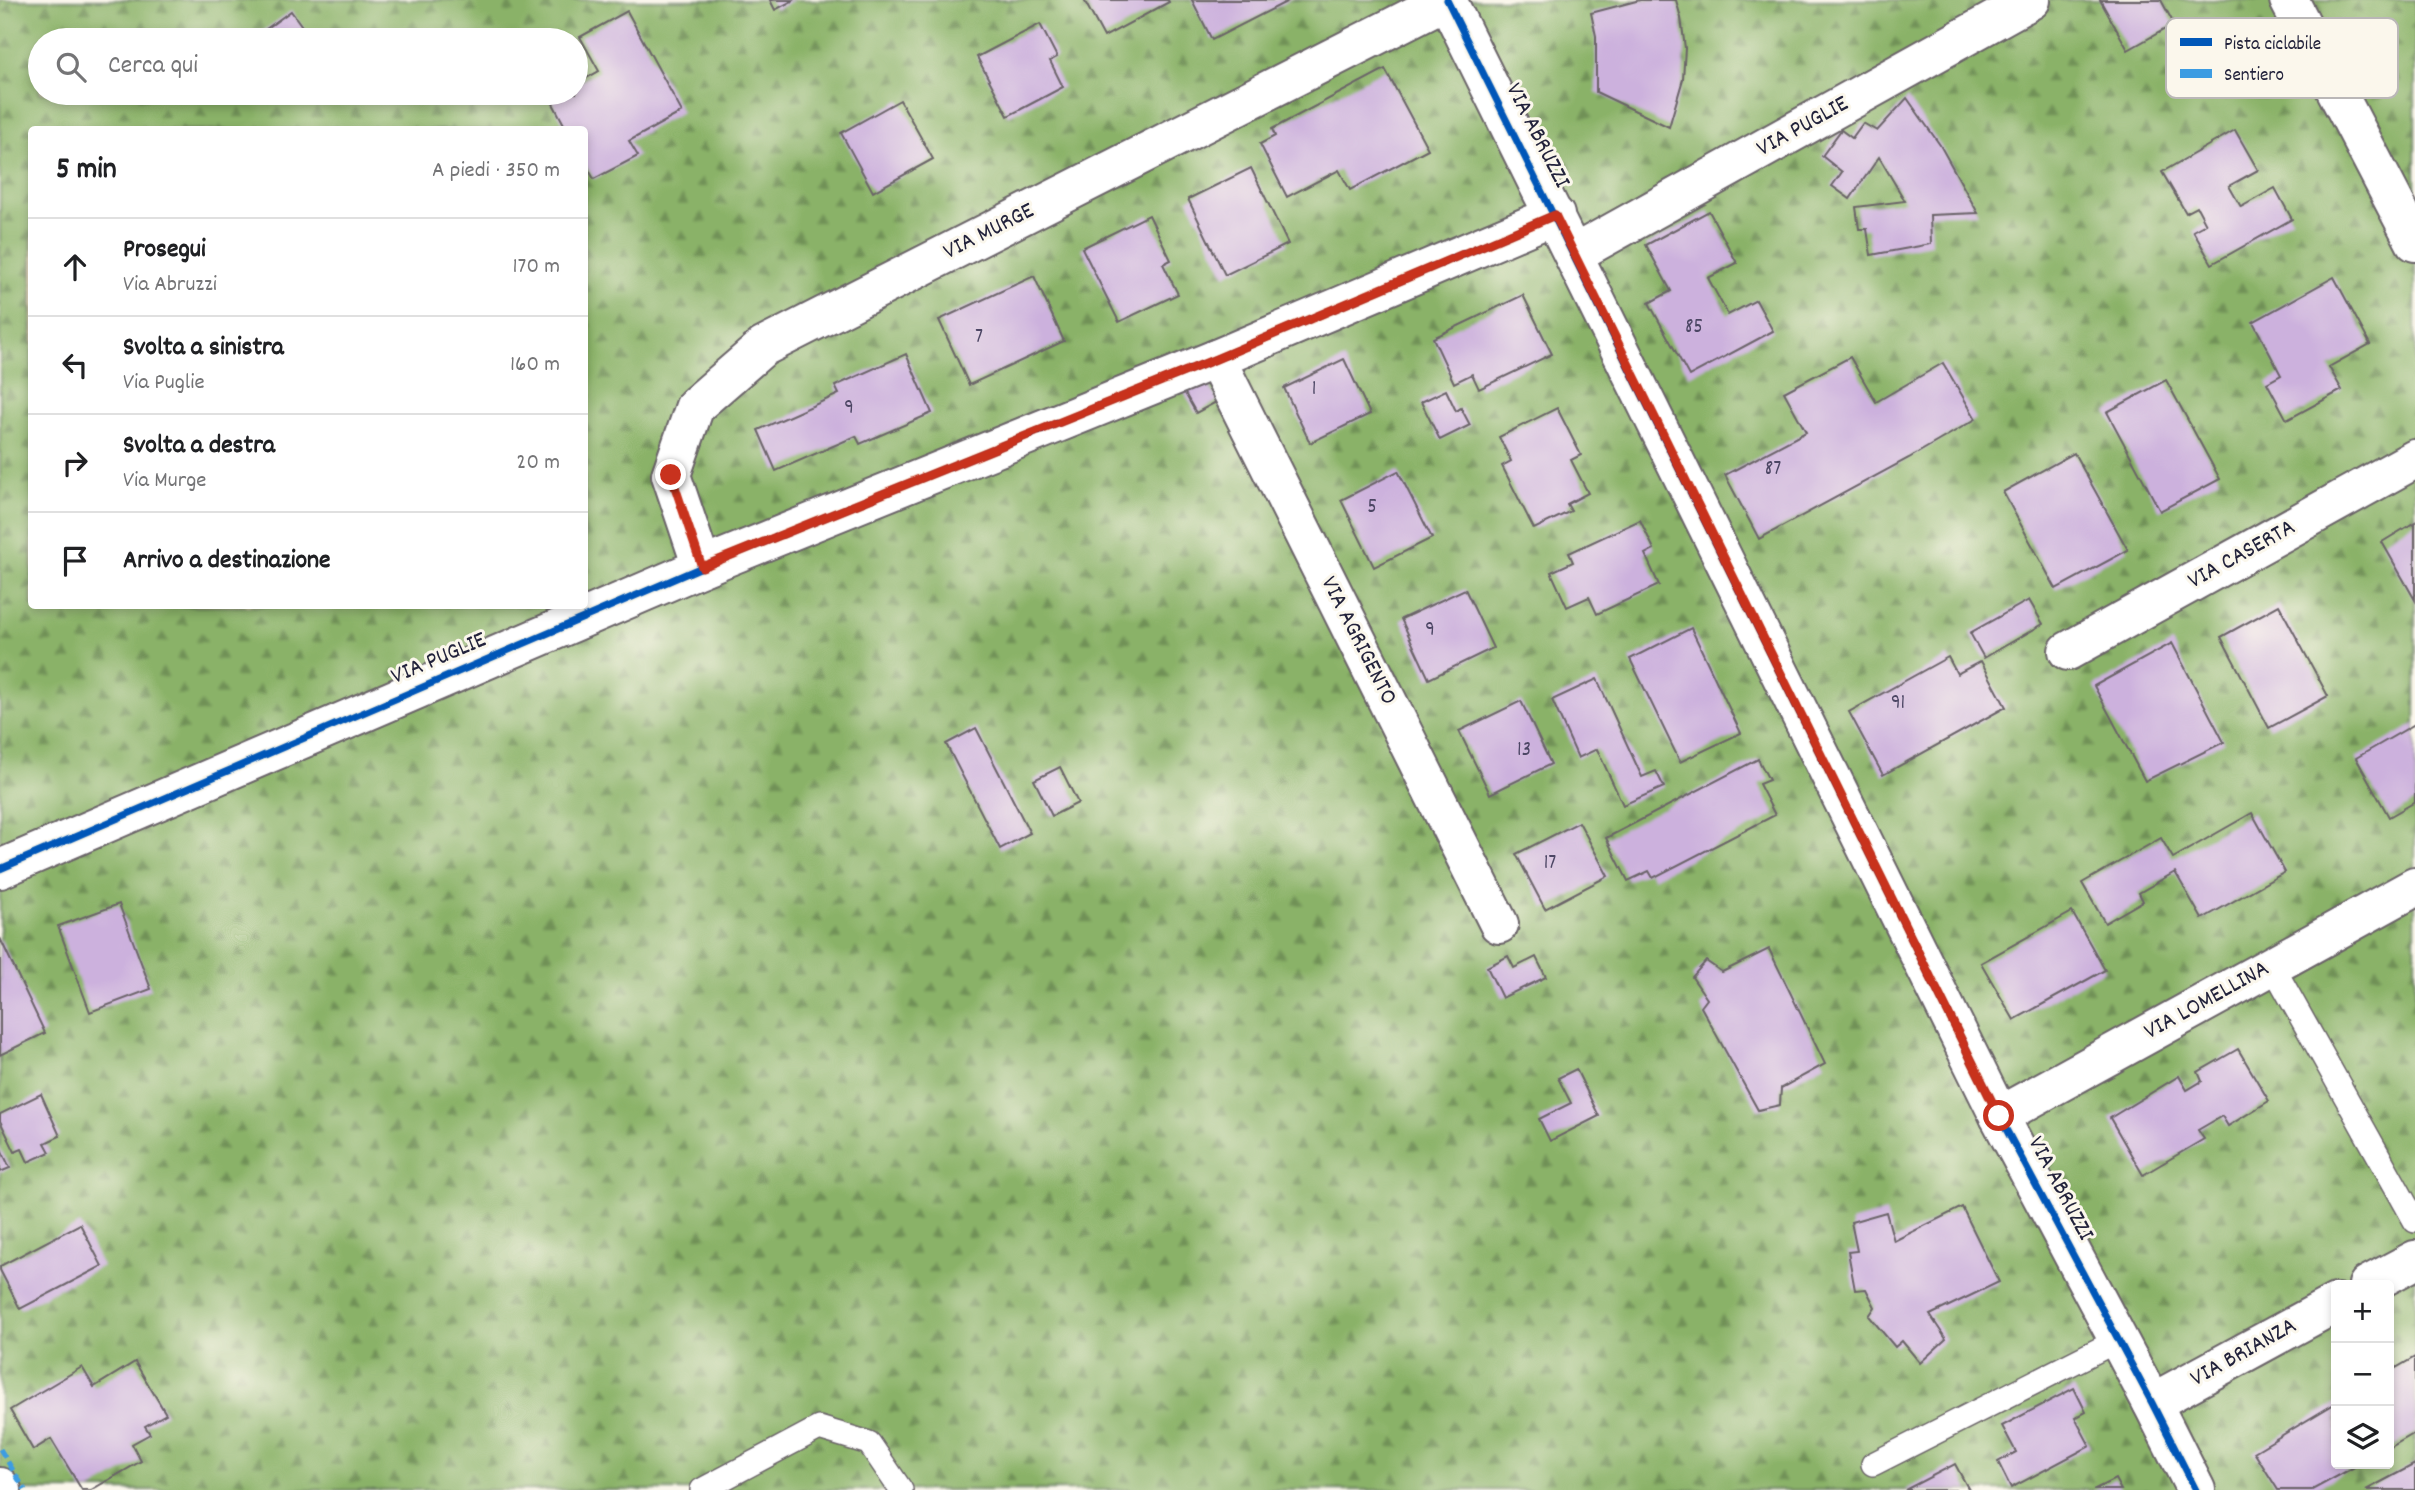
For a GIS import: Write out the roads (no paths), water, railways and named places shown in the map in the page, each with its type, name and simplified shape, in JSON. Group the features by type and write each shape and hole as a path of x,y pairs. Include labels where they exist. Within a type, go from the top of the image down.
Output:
{"street":[{"name":"VIA ABRUZZI","path":"1446,0 1555,215 1999,1116 2196,1490"},
{"name":"VIA MURGE","path":"702,567 671,475 695,407 763,347 1446,0"},
{"name":"VIA PUGLIE","path":"1574,254 2031,0"},
{"path":"2289,0 2298,18"},
{"path":"2340,98 2415,242"},
{"name":"VIA PUGLIE","path":"0,869 702,567 1216,359 1555,215"},
{"name":"VIA AGRIGENTO","path":"1216,359 1499,924"},
{"name":"VIA CASERTA","path":"2068,651 2415,459"},
{"name":"VIA LOMELLINA","path":"1999,1116 2273,965 2412,896"},
{"path":"2377,1280 2415,1260"},
{"name":"VIA BRIANZA","path":"2152,1403 2331,1306"}],"lane":[{"path":"2273,965 2415,1221"},
{"path":"1873,1464 2118,1340"},
{"path":"702,1490 819,1428 869,1443 901,1490"}]}
